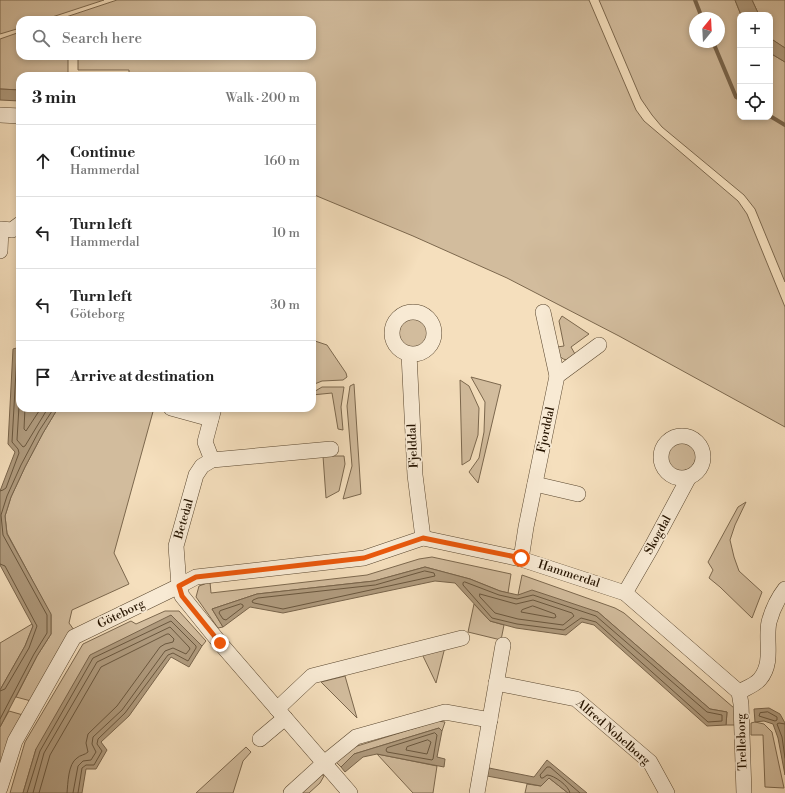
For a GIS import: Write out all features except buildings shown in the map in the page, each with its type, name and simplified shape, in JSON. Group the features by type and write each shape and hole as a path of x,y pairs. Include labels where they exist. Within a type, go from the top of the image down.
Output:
{"street":[{"path":"0,115 16,116"},
{"path":"0,251 0,229 12,230 16,227"},
{"name":"Fjorddal","path":"521,558 558,376 543,312"},
{"path":"558,376 599,345"},
{"name":"Fjelddal","path":"408,354 415,475 423,538"},
{"path":"213,413 205,442 212,460 331,449"},
{"name":"Betedal","path":"179,586 176,546 196,475 202,466 212,460"},
{"name":"Skogdal","path":"625,593 689,477"},
{"path":"535,484 578,494"},
{"path":"350,793 220,643 182,596 179,586 196,577 364,558 423,538"},
{"name":"Hammerdal","path":"423,538 521,558 625,593 739,692"},
{"name":"Göteborg","path":"0,788 15,741 74,637 179,586"},
{"path":"739,692 760,680 766,669 768,659 769,622 773,610 785,589"},
{"path":"260,739 312,676 462,638"},
{"path":"477,793 503,645"},
{"name":"Alfred Nobelborg","path":"496,683 576,699 650,762 667,793"},
{"name":"Trelleborg","path":"739,692 741,704 744,793"},
{"path":"290,793 356,737 445,712 490,720"}],"shaded area":[{"path":"0,0 104,0 55,16 16,16 16,29 0,34"},
{"path":"117,0 589,0 636,110 644,121 738,201 747,214 785,307 785,427 619,336 507,278 413,236 316,196 316,72 129,72 129,70 78,70 78,60 316,60 316,16 69,16"},
{"path":"599,0 735,0 740,12 737,12 737,120 773,120 773,55 785,62 785,282 755,209 744,195 662,127 641,99"},
{"path":"752,0 785,0 785,48 773,40 773,12 758,12"},
{"path":"16,33 16,60 68,60 68,72 16,72 16,90 0,89 0,39"},
{"path":"562,316 589,334 571,347 575,354 569,360 560,356 557,347 564,346 559,321"},
{"path":"414,318 425,322 429,333 425,344 414,348 403,344 399,333 403,322"},
{"path":"316,341 327,345 346,373 347,377 343,380 322,381 316,383"},
{"path":"471,377 501,385 478,483 469,472 479,458 484,432 485,402"},
{"path":"460,380 469,386 479,408 478,435 470,460 462,465"},
{"path":"354,384 361,494 343,499 352,466 347,406 350,386"},
{"path":"322,387 344,387 341,407 343,430 338,429 332,393 316,395 316,391"},
{"path":"56,412 153,412 114,553 129,584 72,610 69,623 74,630 31,701 16,697 37,656 51,634 51,615 7,533 5,516 11,497 43,433"},
{"path":"681,441 692,445 696,456 692,467 681,471 670,467 666,456 670,445"},
{"path":"323,456 344,456 345,464 339,491 326,498"},
{"path":"746,502 735,525 730,540 739,571 762,592 752,618 709,578 713,570 708,562 738,507"},
{"path":"432,557 511,574 508,593 470,579 425,567 374,581 257,594 212,609 223,627 218,628 196,597 199,586 210,582 211,593 367,575 419,559"},
{"path":"522,575 615,608 624,613 734,708 735,725 726,725 727,712 710,709 598,612 518,595"},
{"path":"474,604 490,621 504,625 501,640 468,632"},
{"path":"165,611 179,611 206,641 202,646 171,615 36,749 23,793 10,793 25,742 83,644 131,621 136,624"},
{"path":"32,624 33,626 25,646 0,690 0,643"},
{"path":"445,647 436,683 422,654"},
{"path":"345,676 357,718 321,682"},
{"path":"9,711 23,715 0,772 0,727"},
{"path":"438,721 445,722 442,731 439,728 354,754 341,767 336,762 354,747"},
{"path":"755,722 764,724 772,732 784,788 765,787 763,735 751,735 751,723"},
{"path":"246,747 251,752 243,761 233,793 196,793"},
{"path":"377,754 437,766 433,793 413,793"},
{"path":"321,774 324,776 320,783 309,793 300,793"},
{"path":"549,778 568,793 525,793 527,784 541,786"}],"water":[{"path":"735,0 752,0 758,12 740,12"},
{"path":"773,40 785,48 785,62 773,55"},
{"path":"0,89 16,90 16,101 0,100"},
{"path":"16,348 16,412 56,412 25,467 11,497 5,516 7,534 51,614 51,634 37,656 0,727 0,690 25,646 33,626 0,565 0,491 15,452 8,444 13,349"},
{"path":"425,567 470,579 500,591 518,595 532,590 598,612 710,709 727,712 726,725 707,726 594,625 582,622 566,635 516,628 490,621 455,583 435,581 283,613 250,607 223,627 212,609 257,594 374,581"},
{"path":"171,615 202,646 189,667 171,657 129,716 101,742 107,750 96,769 86,769 82,793 23,793 36,749 90,655"},
{"path":"769,708 780,714 785,723 785,775 778,738 773,724 764,721 755,722 754,709"},
{"path":"439,728 442,731 437,757 445,759 444,767 377,754 363,757 345,772 341,767 354,754"},
{"path":"547,760 587,793 568,793 549,778 541,786 487,776 489,768 534,777"}],"waterway":[{"path":"695,0 700,12"},
{"path":"716,48 737,98"},
{"path":"773,118 785,125"}],"route":[{"path":"220,643 182,596 179,586 196,577 364,558 423,538 521,558"}]}
